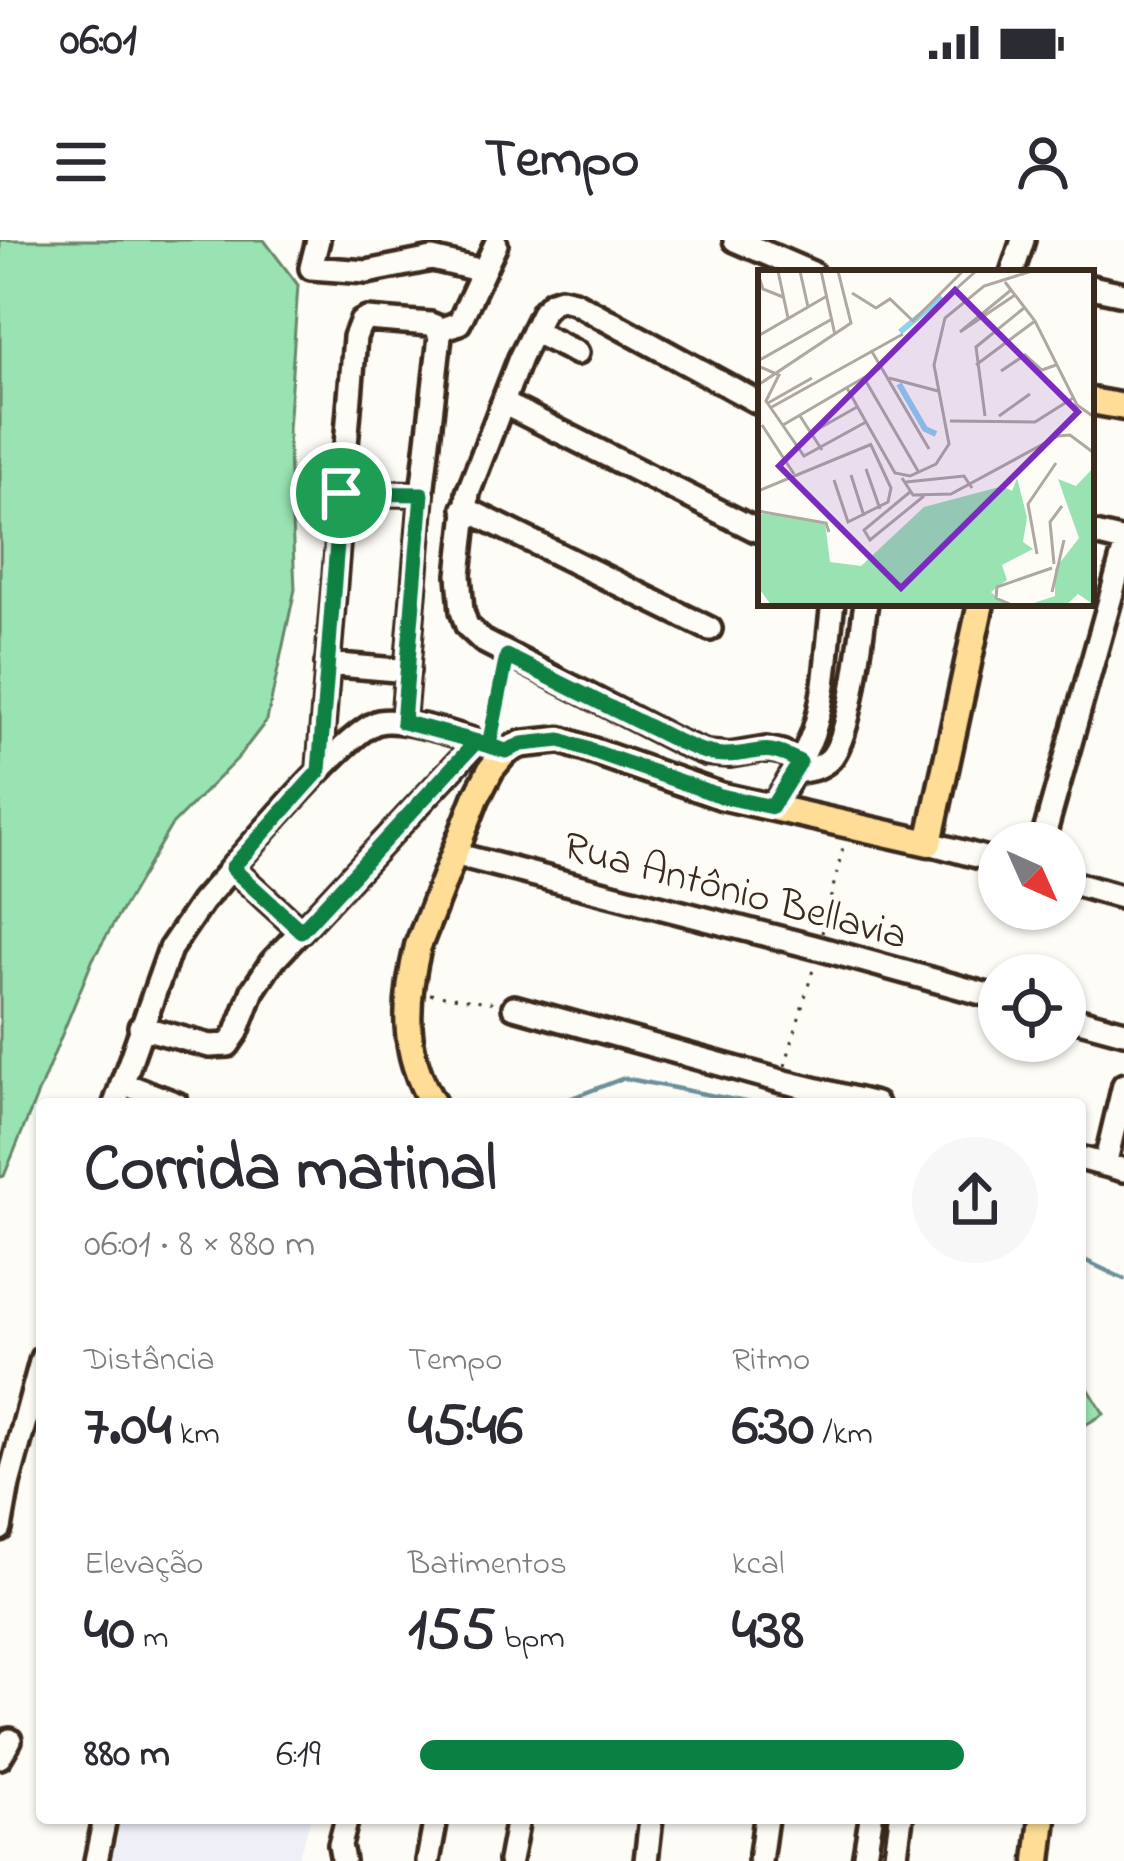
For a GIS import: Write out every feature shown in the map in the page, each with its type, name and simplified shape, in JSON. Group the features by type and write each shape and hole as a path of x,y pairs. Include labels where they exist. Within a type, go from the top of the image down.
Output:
{"main road":[{"path":"1094,402 1124,407"},
{"path":"429,1098 412,1060 409,1034 418,946 491,769 490,746 561,740 721,796 928,843 980,606"},
{"path":"1038,1861 1042,1824"}],"street":[{"path":"318,240 311,268 367,272 432,259 483,271"},
{"path":"736,240 805,270"},
{"path":"1018,270 1023,240"},
{"path":"319,771 355,337 367,319 434,327 459,323 496,244"},
{"path":"1094,288 1124,294"},
{"path":"758,402 574,302 552,302 533,331 464,508 459,574 467,626 507,656 706,753 766,749 782,752 797,767 818,768 843,737 865,606"},
{"path":"403,722 434,327"},
{"path":"533,331 578,352"},
{"path":"503,403 756,530"},
{"path":"341,493 422,494"},
{"path":"464,508 710,629"},
{"path":"1094,533 1124,541"},
{"path":"1048,822 1124,550"},
{"path":"772,807 813,732 833,606"},
{"path":"327,664 408,671"},
{"path":"118,1094 170,949 202,902 362,729 384,720 403,722 490,746"},
{"path":"140,1027 210,1046 228,1046 262,974 490,746"},
{"path":"928,843 978,856"},
{"name":"Rua Antônio Bellavia","path":"454,854 978,992"},
{"path":"232,868 301,931"},
{"path":"1086,886 1124,898"},
{"path":"514,1007 851,1098"},
{"path":"1086,1022 1124,1032"},
{"path":"1086,1160 1115,1168 1124,1085"},
{"path":"0,1529 4,1483 36,1378"},
{"path":"96,1861 104,1824"},
{"path":"344,1861 340,1844 345,1824"},
{"path":"428,1861 435,1824"},
{"path":"510,1861 517,1824"},
{"path":"646,1861 650,1824"},
{"path":"760,1861 765,1824"},
{"path":"864,1861 870,1824"},
{"path":"896,1861 900,1824"}],"path":[{"path":"490,746 507,656"},
{"path":"781,1081 849,824"},
{"path":"410,994 483,999"}],"shaded area":[{"path":"119,1824 309,1824 297,1861 112,1861"}],"green space":[{"path":"0,240 264,240 298,285 288,430 295,589 267,720 237,759 171,826 93,959 0,1177"},
{"path":"1086,1385 1104,1414 1086,1424"}],"waterway":[{"path":"572,1098 624,1078 725,1098"},
{"path":"1086,1261 1124,1279"}],"route":[{"path":"341,493 422,494 403,722 489,745 507,656 706,753 766,749 800,762 772,807 721,796 561,740 522,744 506,751 476,742 301,931 232,868 319,771 341,493"}]}
